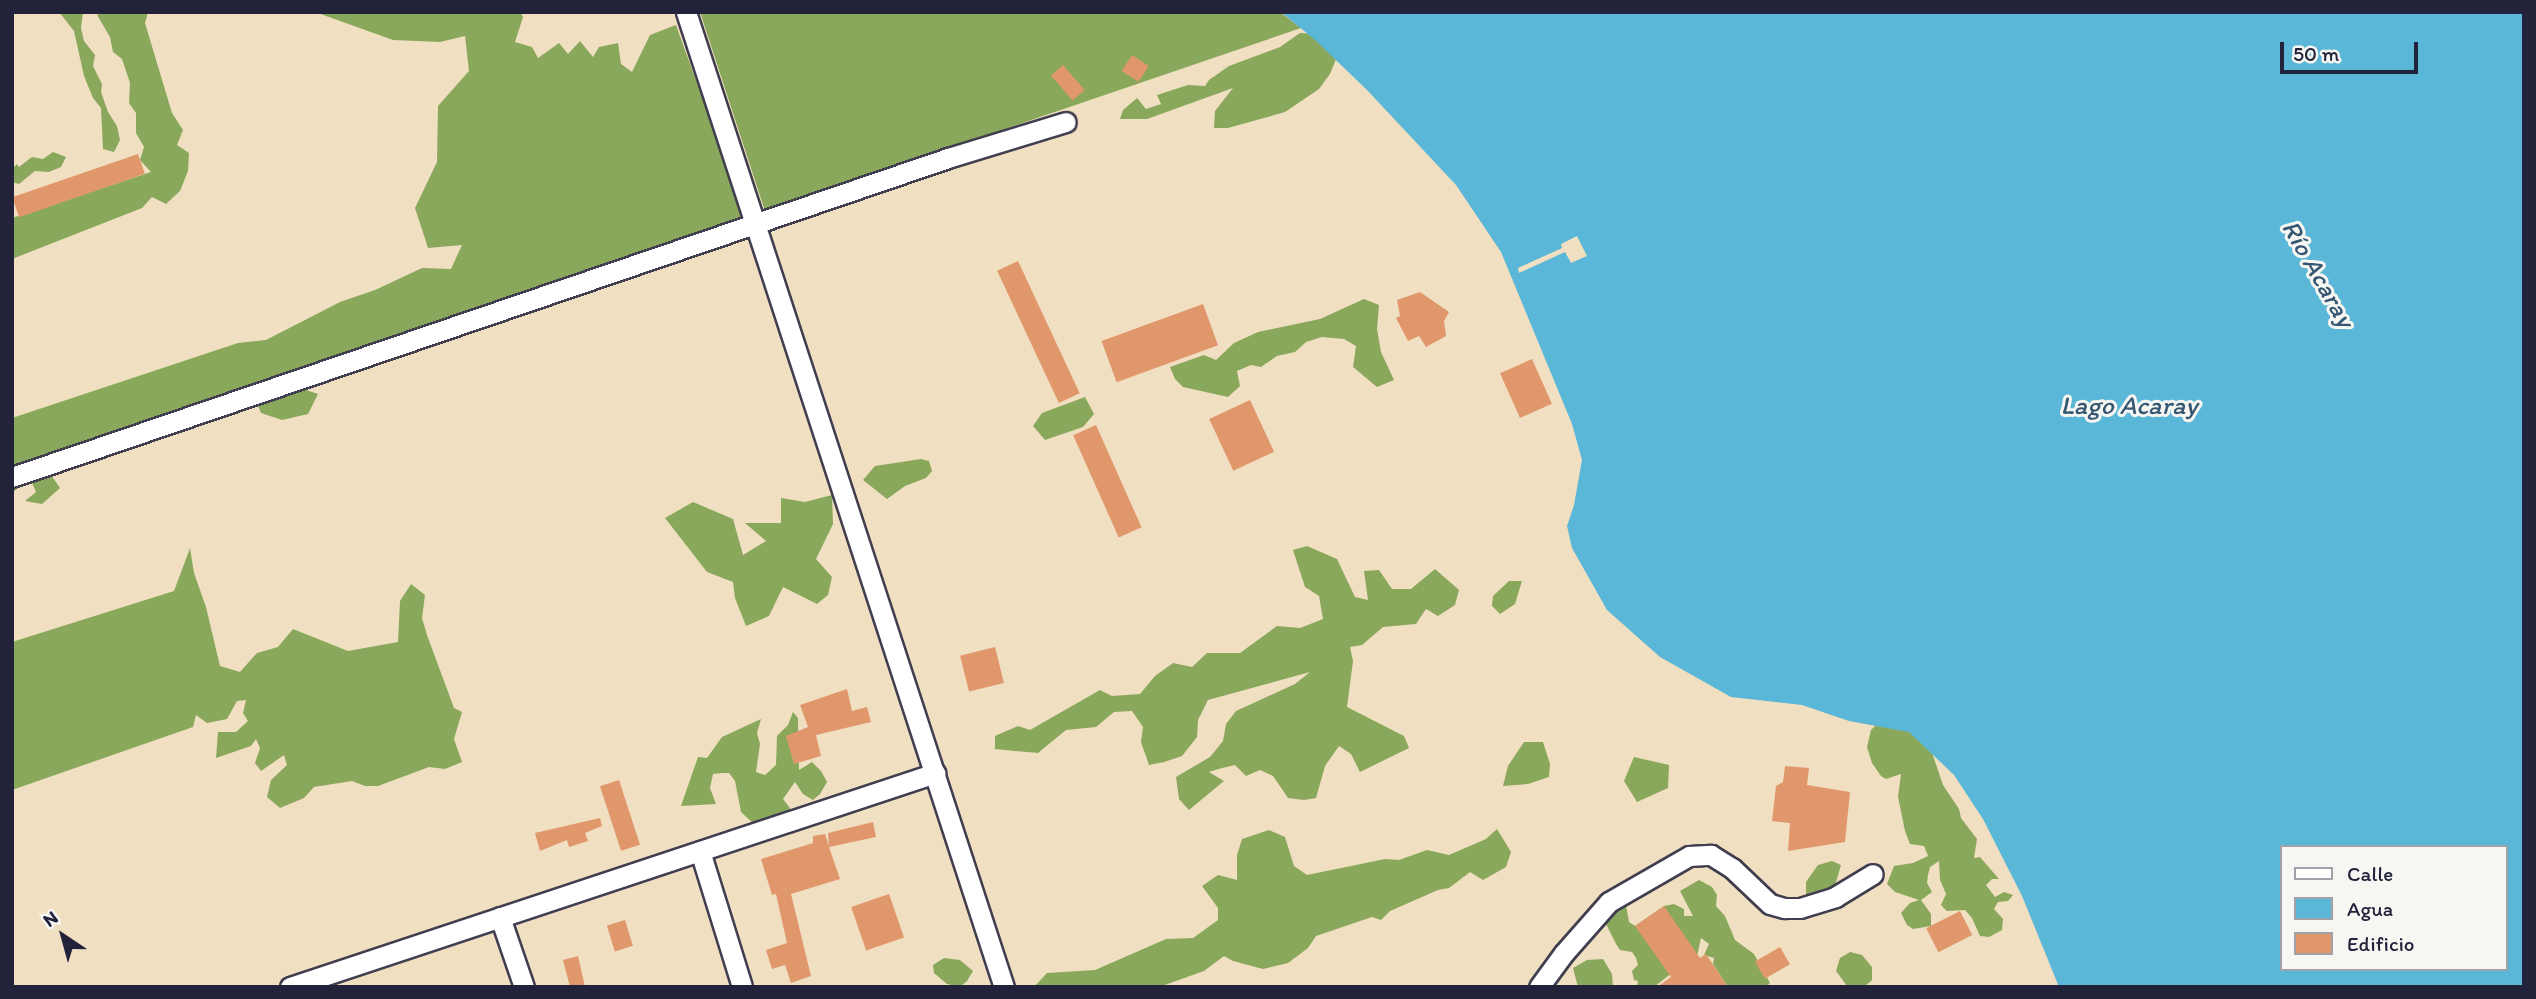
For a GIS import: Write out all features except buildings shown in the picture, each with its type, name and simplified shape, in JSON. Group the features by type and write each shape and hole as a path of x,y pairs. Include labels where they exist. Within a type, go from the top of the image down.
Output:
{"street":[{"path":"686,12 1004,987"},
{"path":"12,477 948,158 1066,122"},
{"path":"290,987 935,773"},
{"path":"700,850 742,987"},
{"path":"1539,987 1564,953 1609,902 1689,856 1711,855 1732,868 1770,904 1784,908 1800,908 1835,897 1873,874"},
{"path":"500,917 524,987"}],"green space":[{"path":"59,12 83,12 81,28 84,41 95,55 93,66 102,84 101,92 108,112 117,126 120,140 114,152 103,149 101,108 93,98 84,76 74,31"},
{"path":"104,12 148,12 145,23 172,113 183,130 177,145 189,153 188,171 180,191 166,204 152,197 142,208 12,259 12,218 151,172 140,160 144,147 136,133 136,113 129,103 130,83 122,59 113,52 110,37 97,15"},
{"path":"315,12 520,12 523,17 515,42 532,47 538,58 559,43 568,54 580,41 593,57 599,47 618,43 621,64 632,72 650,35 676,25 746,220 305,382 303,389 318,394 308,414 282,420 261,413 256,401 12,473 12,418 238,343 266,340 340,302 375,290 422,268 451,269 462,245 428,248 415,208 437,162 438,106 469,71 465,36 440,42 393,40"},
{"path":"700,12 1280,12 1301,28 765,211"},
{"path":"1300,33 1319,34 1338,54 1330,74 1319,89 1285,112 1228,128 1214,128 1215,111 1233,88 1147,119 1120,119 1123,110 1137,98 1146,109 1161,104 1157,95 1188,85 1205,86 1229,66 1280,47"},
{"path":"53,152 66,157 61,167 49,172 35,171 19,184 12,182 12,169 17,164 19,167 32,157 43,159"},
{"path":"1364,299 1379,305 1377,329 1381,352 1394,380 1377,387 1353,367 1356,346 1344,339 1322,337 1306,342 1295,352 1277,356 1261,367 1251,365 1237,371 1240,386 1228,397 1183,387 1175,379 1170,367 1204,355 1216,360 1234,343 1258,332 1320,319"},
{"path":"1085,397 1094,414 1083,427 1045,440 1033,426 1042,413"},
{"path":"89,456 81,467 59,467 51,475 60,488 42,504 25,501 36,492 30,478 12,493 12,477"},
{"path":"921,459 929,461 932,471 926,478 905,486 887,499 863,480 875,466"},
{"path":"832,495 833,524 816,559 832,577 828,595 817,604 783,587 769,616 746,626 735,598 733,582 707,572 665,518 693,502 733,519 743,555 766,541 745,523 781,523 781,498 805,502"},
{"path":"1307,546 1337,559 1355,597 1368,600 1364,571 1379,570 1392,589 1411,589 1435,569 1459,590 1455,605 1438,616 1426,609 1416,624 1383,627 1362,645 1350,647 1353,661 1347,707 1404,736 1409,748 1360,772 1351,754 1339,746 1325,766 1316,798 1304,800 1288,798 1273,776 1260,770 1246,776 1235,765 1222,768 1209,772 1224,781 1189,810 1179,799 1176,777 1210,757 1223,741 1226,724 1236,711 1295,684 1310,672 1208,700 1198,720 1197,737 1182,756 1164,762 1149,765 1141,742 1143,727 1132,711 1114,712 1096,727 1066,730 1038,753 995,749 995,736 1018,726 1030,730 1100,690 1112,696 1140,694 1155,676 1173,663 1192,667 1207,653 1240,653 1277,626 1300,628 1323,619 1319,596 1305,587 1293,550"},
{"path":"190,548 194,573 206,607 220,666 240,672 257,653 278,647 293,629 348,651 398,642 400,601 411,584 425,595 422,618 427,635 454,708 462,712 454,739 462,762 445,769 429,767 378,786 365,786 352,781 314,787 304,798 280,808 267,797 271,780 287,765 284,755 261,771 255,763 260,748 256,739 251,746 216,758 218,732 236,732 248,721 243,713 246,700 237,701 227,719 207,723 196,715 193,727 12,790 12,642 174,591"},
{"path":"1509,581 1522,581 1515,604 1500,614 1492,606 1493,596"},
{"path":"793,712 798,718 799,770 812,762 827,782 813,800 803,794 795,782 783,799 790,808 789,816 754,824 741,812 735,781 729,773 722,773 713,774 710,788 716,804 681,806 698,757 707,758 722,737 761,719 757,733 760,744 756,772 765,775 776,765 777,736 788,725"},
{"path":"1884,717 1927,738 1943,785 1959,809 1961,818 1977,839 1974,858 1980,857 1999,879 1992,879 1986,885 1995,897 2004,892 2013,895 2008,901 1998,902 1994,909 2003,919 2002,930 1989,937 1980,936 1965,910 1947,911 1941,905 1946,894 1940,880 1939,861 1930,867 1928,875 1927,883 1932,892 1921,900 1931,914 1931,926 1913,929 1907,925 1901,913 1910,903 1919,900 1895,892 1887,884 1894,866 1913,863 1928,856 1924,846 1910,844 1905,831 1898,797 1901,774 1886,779 1872,763 1867,747 1871,730"},
{"path":"1524,742 1543,742 1550,764 1549,777 1528,784 1503,786 1508,766"},
{"path":"1634,757 1669,765 1668,788 1637,802 1624,781"},
{"path":"1497,829 1511,852 1506,867 1483,880 1470,872 1449,888 1438,890 1390,911 1381,920 1372,917 1316,936 1308,948 1288,963 1263,969 1224,956 1204,971 1159,987 1034,987 1047,973 1095,970 1166,939 1193,938 1218,920 1218,908 1202,886 1218,875 1237,880 1237,855 1242,839 1269,830 1285,837 1294,866 1307,875 1385,859 1399,860 1427,850 1449,855 1486,839"},
{"path":"1832,861 1841,865 1834,889 1806,899 1806,882 1818,865"},
{"path":"1699,880 1712,887 1717,895 1716,906 1725,916 1735,940 1754,954 1770,983 1766,987 1728,987 1713,964 1714,958 1704,955 1709,944 1701,938 1696,961 1673,972 1654,987 1637,987 1638,981 1634,980 1632,971 1638,965 1636,958 1632,952 1620,950 1616,944 1605,922 1604,908 1621,896 1626,905 1629,922 1635,926 1664,906 1674,904 1684,909 1684,916 1693,916 1680,891"},
{"path":"1850,952 1862,955 1872,967 1872,980 1864,987 1847,986 1836,971 1840,958"},
{"path":"944,958 960,960 973,971 960,987 947,984 934,973 933,965"},
{"path":"1603,959 1612,974 1613,987 1578,987 1573,968 1587,960"}],"water":[{"name":"Lago Acaray","path":"1281,12 2524,12 2524,987 2059,987 2022,896 1983,819 1954,775 1909,732 1849,721 1802,705 1731,697 1660,657 1607,610 1572,548 1567,526 1574,505 1582,460 1572,424 1501,252 1456,185 1367,90 1314,39"}],"pier":[{"path":"1577,236 1587,256 1571,263 1565,252 1519,273 1518,268 1562,248 1561,244"}],"water label":[{"name":"Río Acaray","path":"2318,274"}]}
